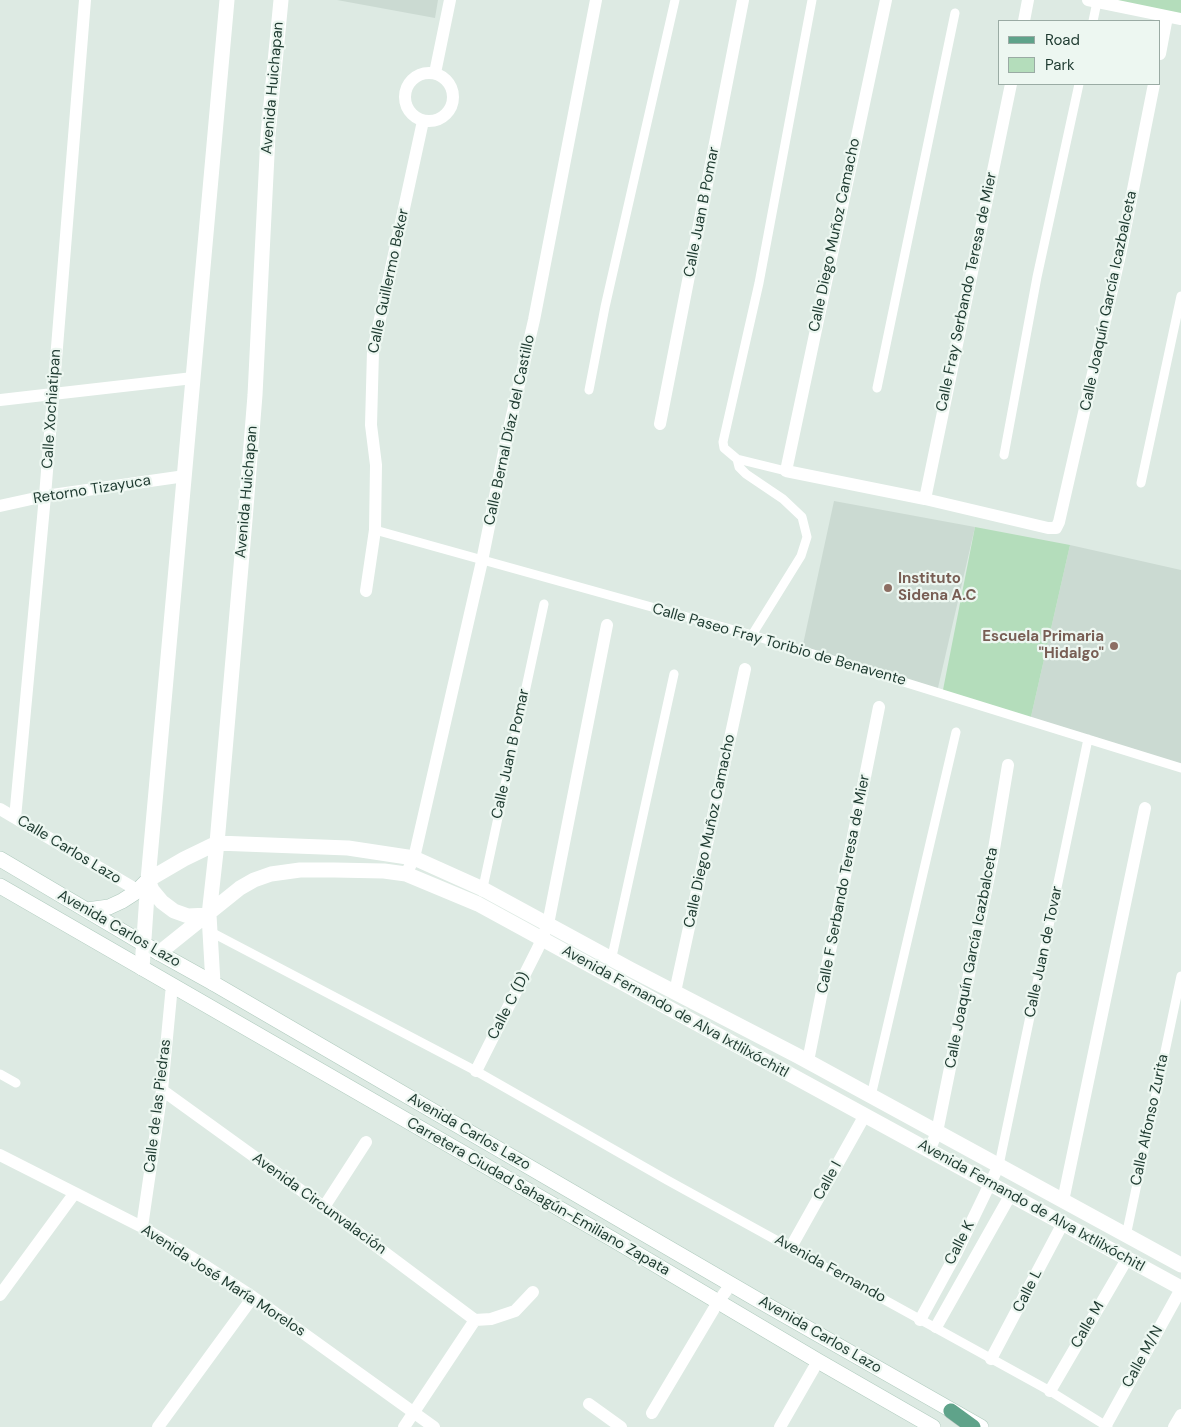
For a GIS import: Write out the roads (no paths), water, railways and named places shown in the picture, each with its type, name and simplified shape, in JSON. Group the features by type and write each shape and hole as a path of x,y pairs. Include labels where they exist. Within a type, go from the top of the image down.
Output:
{"main road":[{"path":"945,1407 973,1427"}],"street":[{"name":"Calle Xochiatipan","path":"15,818 46,496 85,0"},
{"path":"160,954 143,950 146,905 143,885 185,476 227,0"},
{"name":"Avenida Huichapan","path":"212,976 209,915 249,472 255,395 268,135 281,0"},
{"path":"434,73 450,0"},
{"name":"Calle Bernal Díaz del Castillo","path":"406,874 414,858 482,560 507,437 534,320 596,0"},
{"path":"589,390 604,307 675,0"},
{"name":"Calle Juan B Pomar","path":"660,424 743,0"},
{"path":"812,0 759,283 723,442 724,448 737,459 924,500"},
{"name":"Calle Diego Muñoz Camacho","path":"786,471 886,0"},
{"path":"1024,20 1028,0"},
{"path":"1093,20 1093,1 1181,19"},
{"path":"876,388 955,13"},
{"path":"1161,49 1167,17"},
{"path":"434,73 443,77 450,84 453,93 453,103 442,118 423,121 414,117 408,110 405,101 405,91 409,83 416,76 434,73"},
{"name":"Calle Fray Serbando Teresa de Mier","path":"924,500 1010,85"},
{"path":"1004,455 1037,277 1079,85"},
{"name":"Calle Joaquín García Icazbalceta","path":"924,500 1048,528 1056,528 1120,255 1154,85"},
{"name":"Calle Guillermo Beker","path":"366,591 375,530 376,465 371,425 373,351 423,121"},
{"path":"1141,482 1181,296"},
{"path":"0,400 193,378"},
{"path":"737,459 739,466 746,474 782,499 802,517 807,537 801,556 752,635"},
{"name":"Retorno Tizayuca","path":"0,506 46,496 185,476"},
{"name":"Calle Paseo Fray Toribio de Benavente","path":"375,530 752,635 1181,768"},
{"name":"Calle Juan B Pomar","path":"478,904 483,889 544,604"},
{"path":"548,924 607,625"},
{"name":"Calle Diego Muñoz Camacho","path":"675,992 745,669"},
{"path":"607,976 674,674"},
{"name":"Calle F Serbando Teresa de Mier","path":"808,1061 879,707"},
{"path":"871,1096 956,732"},
{"name":"Calle Juan de Tovar","path":"999,1165 1088,738"},
{"name":"Calle Joaquín García Icazbalceta","path":"929,1151 937,1132 990,870 1008,764"},
{"path":"1063,1201 1145,808"},
{"name":"Calle Carlos Lazo","path":"0,809 143,885"},
{"name":"Avenida Fernando de Alva Ixtlilxóchitl","path":"87,910 109,907 122,901 184,859 217,843 348,848 414,858 483,889 611,959 808,1061 1181,1265"},
{"name":"Avenida Carlos Lazo","path":"0,859 87,910 143,950"},
{"name":"Avenida Fernando de Alva Ixtlilxóchitl","path":"160,954 240,888 254,880 271,874 300,870 384,871 406,874 478,904 1181,1288"},
{"path":"143,885 152,890 162,902 174,911 188,916 209,915"},
{"name":"Avenida Carlos Lazo","path":"0,886 119,955 143,950"},
{"name":"Calle C (D)","path":"476,1072 542,940 548,924"},
{"name":"Avenida Fernando","path":"209,935 476,1072 920,1320 992,1358 1107,1426"},
{"name":"Carretera Ciudad Sahagún-Emiliano Zapata","path":"143,950 172,985 718,1302 923,1425"},
{"name":"Avenida Carlos Lazo","path":"160,954 212,976 731,1284 945,1407"},
{"name":"Calle Alfonso Zurita","path":"1126,1236 1181,976"},
{"name":"Calle de las Piedras","path":"142,1227 162,1090 172,985"},
{"path":"0,1074 16,1083"},
{"name":"Avenida Circunvalación","path":"162,1090 324,1207 475,1320"},
{"name":"Calle I","path":"791,1247 865,1116"},
{"path":"324,1207 366,1142"},
{"name":"Avenida José María Morelos","path":"0,1155 142,1227 253,1297 434,1427"},
{"name":"Calle K","path":"920,1320 956,1254 999,1165"},
{"path":"0,1295 74,1194"},
{"path":"936,1328 1011,1194"},
{"name":"Calle L","path":"992,1358 1063,1223"},
{"name":"Calle M","path":"1050,1391 1127,1259"},
{"path":"652,1413 718,1302 731,1284"},
{"name":"Calle M/N","path":"1107,1426 1181,1288"},
{"path":"404,1427 475,1320 491,1319 515,1311 533,1292"},
{"path":"158,1427 253,1297"},
{"path":"780,1427 818,1361"},
{"path":"589,1404 621,1427"},
{"path":"945,1407 981,1427"},
{"path":"1174,1427 1181,1415"}],"place":[{"name":"Instituto Sidena A.C","path":"888,588"},
{"name":"Escuela Primaria \"Hidalgo\"","path":"1114,646"}]}
